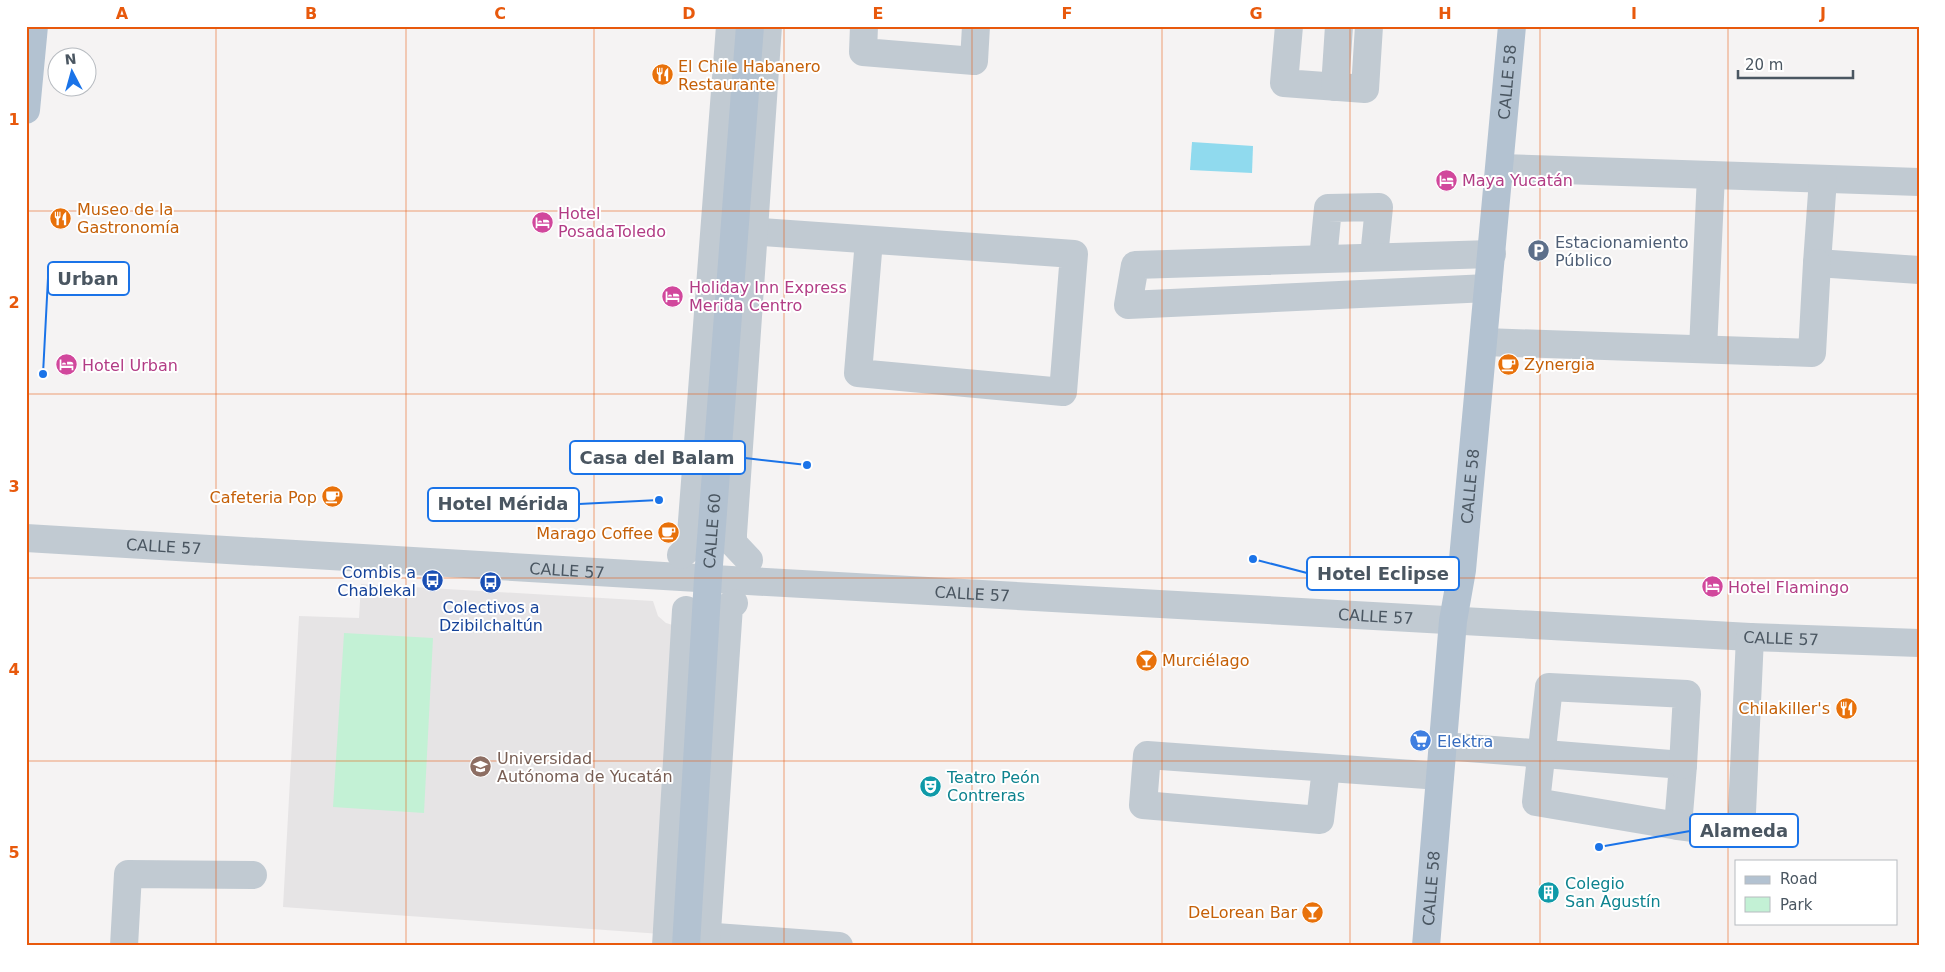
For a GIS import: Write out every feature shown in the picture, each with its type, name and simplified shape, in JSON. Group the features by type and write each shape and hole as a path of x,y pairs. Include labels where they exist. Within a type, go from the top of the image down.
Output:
{"main road":[{"path":"27,94 34,26"},
{"name":"CALLE 60","path":"690,942 708,578 744,231 750,26"},
{"name":"CALLE 58","path":"1426,946 1453,620 1462,570 1512,26"}],"street":[{"path":"681,555 690,547 691,539 730,26"},
{"path":"749,560 733,543 744,231 768,26"},
{"path":"864,26 863,52 974,61 976,26"},
{"path":"1289,26 1284,83 1365,89 1369,26"},
{"path":"1335,87 1339,26"},
{"path":"1500,168 1919,182"},
{"path":"1703,349 1711,175"},
{"path":"1484,342 1812,353 1824,179"},
{"path":"1323,259 1328,208 1379,207 1374,257"},
{"path":"744,231 1074,254 1063,392 858,373 869,240"},
{"path":"1488,288 1128,305 1135,265 1492,254"},
{"path":"1817,263 1919,270"},
{"name":"CALLE 57","path":"26,538 1750,637 1919,643"},
{"path":"690,942 729,606 734,603"},
{"path":"686,610 690,942"},
{"path":"1678,826 1687,694 1549,687 1536,802 1678,826 1742,834 1750,637"},
{"path":"1443,746 1683,765"},
{"path":"1326,768 1320,820 1143,805 1146,755 1440,776"},
{"path":"124,946 128,874 253,875"},
{"path":"690,942 839,946"}],"shaded area":[{"name":"Universidad Autónoma de Yucatán","path":"361,584 653,601 658,616 666,623 679,627 661,934 283,907 299,616 359,618"}],"green space":[{"path":"344,633 433,638 424,813 333,807"}],"water":[{"path":"1192,142 1253,146 1252,173 1190,170"}],"place":[{"name":"El Chile Habanero Restaurante","path":"662,75"},
{"name":"Maya Yucatán","path":"1446,180"},
{"name":"Museo de la Gastronomía","path":"61,218"},
{"name":"Hotel PosadaToledo","path":"542,222"},
{"name":"Estacionamiento Público","path":"1539,251"},
{"name":"Holiday Inn Express Merida Centro","path":"673,296"},
{"name":"Zynergia","path":"1508,364"},
{"name":"Hotel Urban","path":"66,365"},
{"name":"Urban","path":"43,374"},
{"name":"Casa del Balam","path":"807,465"},
{"name":"Cafeteria Pop","path":"333,497"},
{"name":"Hotel Mérida","path":"659,500"},
{"name":"Marago Coffee","path":"669,533"},
{"name":"Hotel Eclipse","path":"1253,559"},
{"name":"Combis a Chablekal","path":"432,581"},
{"name":"Colectivos a Dzibilchaltún","path":"491,583"},
{"name":"Hotel Flamingo","path":"1712,587"},
{"name":"Murciélago","path":"1146,660"},
{"name":"Chilakiller's","path":"1846,708"},
{"name":"Elektra","path":"1421,741"},
{"name":"Universidad Autónoma de Yucatán","path":"481,767"},
{"name":"Teatro Peón Contreras","path":"931,786"},
{"name":"Alameda","path":"1599,847"},
{"name":"Colegio San Agustín","path":"1549,892"},
{"name":"DeLorean Bar","path":"1313,912"}]}
